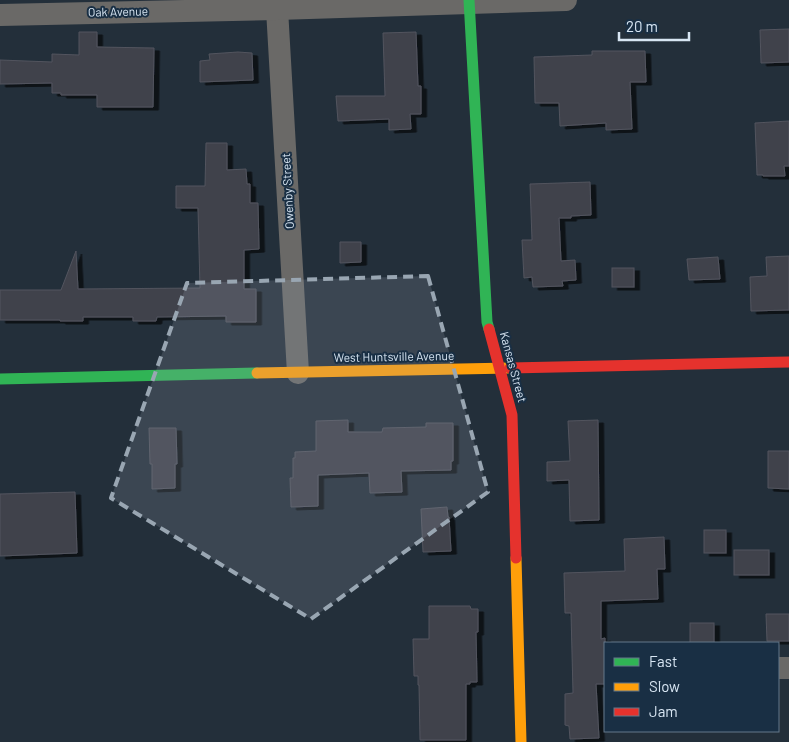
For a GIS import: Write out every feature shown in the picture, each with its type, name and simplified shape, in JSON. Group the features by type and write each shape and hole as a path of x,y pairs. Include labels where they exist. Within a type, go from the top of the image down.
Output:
{"main road":[{"name":"Kansas Street","path":"469,1 487,322 512,415 522,742"},
{"name":"West Huntsville Avenue","path":"0,379 789,362"}],"street":[{"name":"Oak Avenue","path":"0,15 469,1 566,0"},
{"name":"Owenby Street","path":"277,8 298,373"}],"highlighted area":[{"path":"428,276 488,492 311,619 111,498 187,283"}],"building":[{"path":"789,29 789,62 761,63 760,30"},
{"path":"79,32 97,32 97,47 154,48 153,107 97,107 97,95 61,95 61,93 52,93 52,83 0,84 0,60 52,62 52,54 79,55"},
{"path":"416,32 418,86 421,86 421,114 410,114 411,129 389,130 389,119 338,121 336,96 385,96 383,33"},
{"path":"592,51 645,51 646,82 630,82 632,129 606,130 606,123 560,126 559,103 535,103 534,57 592,55"},
{"path":"252,53 253,80 200,82 200,61 210,60 209,54"},
{"path":"789,121 789,166 784,166 785,176 757,175 755,123"},
{"path":"206,143 227,143 227,170 246,169 247,184 250,184 250,203 258,203 259,249 244,250 244,289 256,289 256,322 226,322 226,316 157,317 156,321 133,321 133,317 83,317 83,321 0,320 0,290 61,290 76,251 78,289 200,288 198,208 176,208 176,186 205,186"},
{"path":"590,182 591,215 559,218 561,261 575,260 576,280 562,281 563,286 533,287 532,277 524,278 522,240 532,240 530,184"},
{"path":"340,242 361,242 361,262 340,263"},
{"path":"789,256 789,310 751,311 750,277 767,276 766,257"},
{"path":"718,257 720,279 689,280 687,259"},
{"path":"612,268 634,268 634,287 612,287"},
{"path":"348,420 348,432 382,432 383,428 426,427 426,423 453,423 453,461 451,461 451,470 401,471 402,492 370,493 369,473 318,475 318,506 291,507 290,478 293,478 293,458 295,458 295,452 316,451 316,421"},
{"path":"598,420 599,520 570,521 569,480 547,481 547,462 570,461 568,421"},
{"path":"149,428 176,428 177,464 175,464 175,488 152,489"},
{"path":"768,451 789,451 789,489 768,488"},
{"path":"75,492 77,553 0,556 0,494"},
{"path":"447,507 451,551 423,552 421,509"},
{"path":"704,530 726,530 726,553 704,553"},
{"path":"664,537 665,569 657,569 658,599 601,601 601,639 605,638 605,642 604,684 596,684 599,738 570,739 569,726 565,725 565,694 573,693 571,613 565,613 564,573 625,571 624,539"},
{"path":"734,550 769,550 769,575 734,575"},
{"path":"429,606 470,606 471,609 478,609 478,632 476,632 477,682 466,684 466,740 420,740 419,685 418,676 414,676 413,639 429,639"},
{"path":"766,614 789,614 789,641 767,641"},
{"path":"690,623 714,623 714,642 690,642"}],"traffic: fast":[{"path":"469,0 487,322 489,329"},
{"path":"0,379 257,373"}],"traffic: slow":[{"path":"257,373 510,368"},
{"path":"516,558 521,742"}],"traffic: jam":[{"path":"489,329 512,415 516,558"},
{"path":"510,368 789,362"}]}
